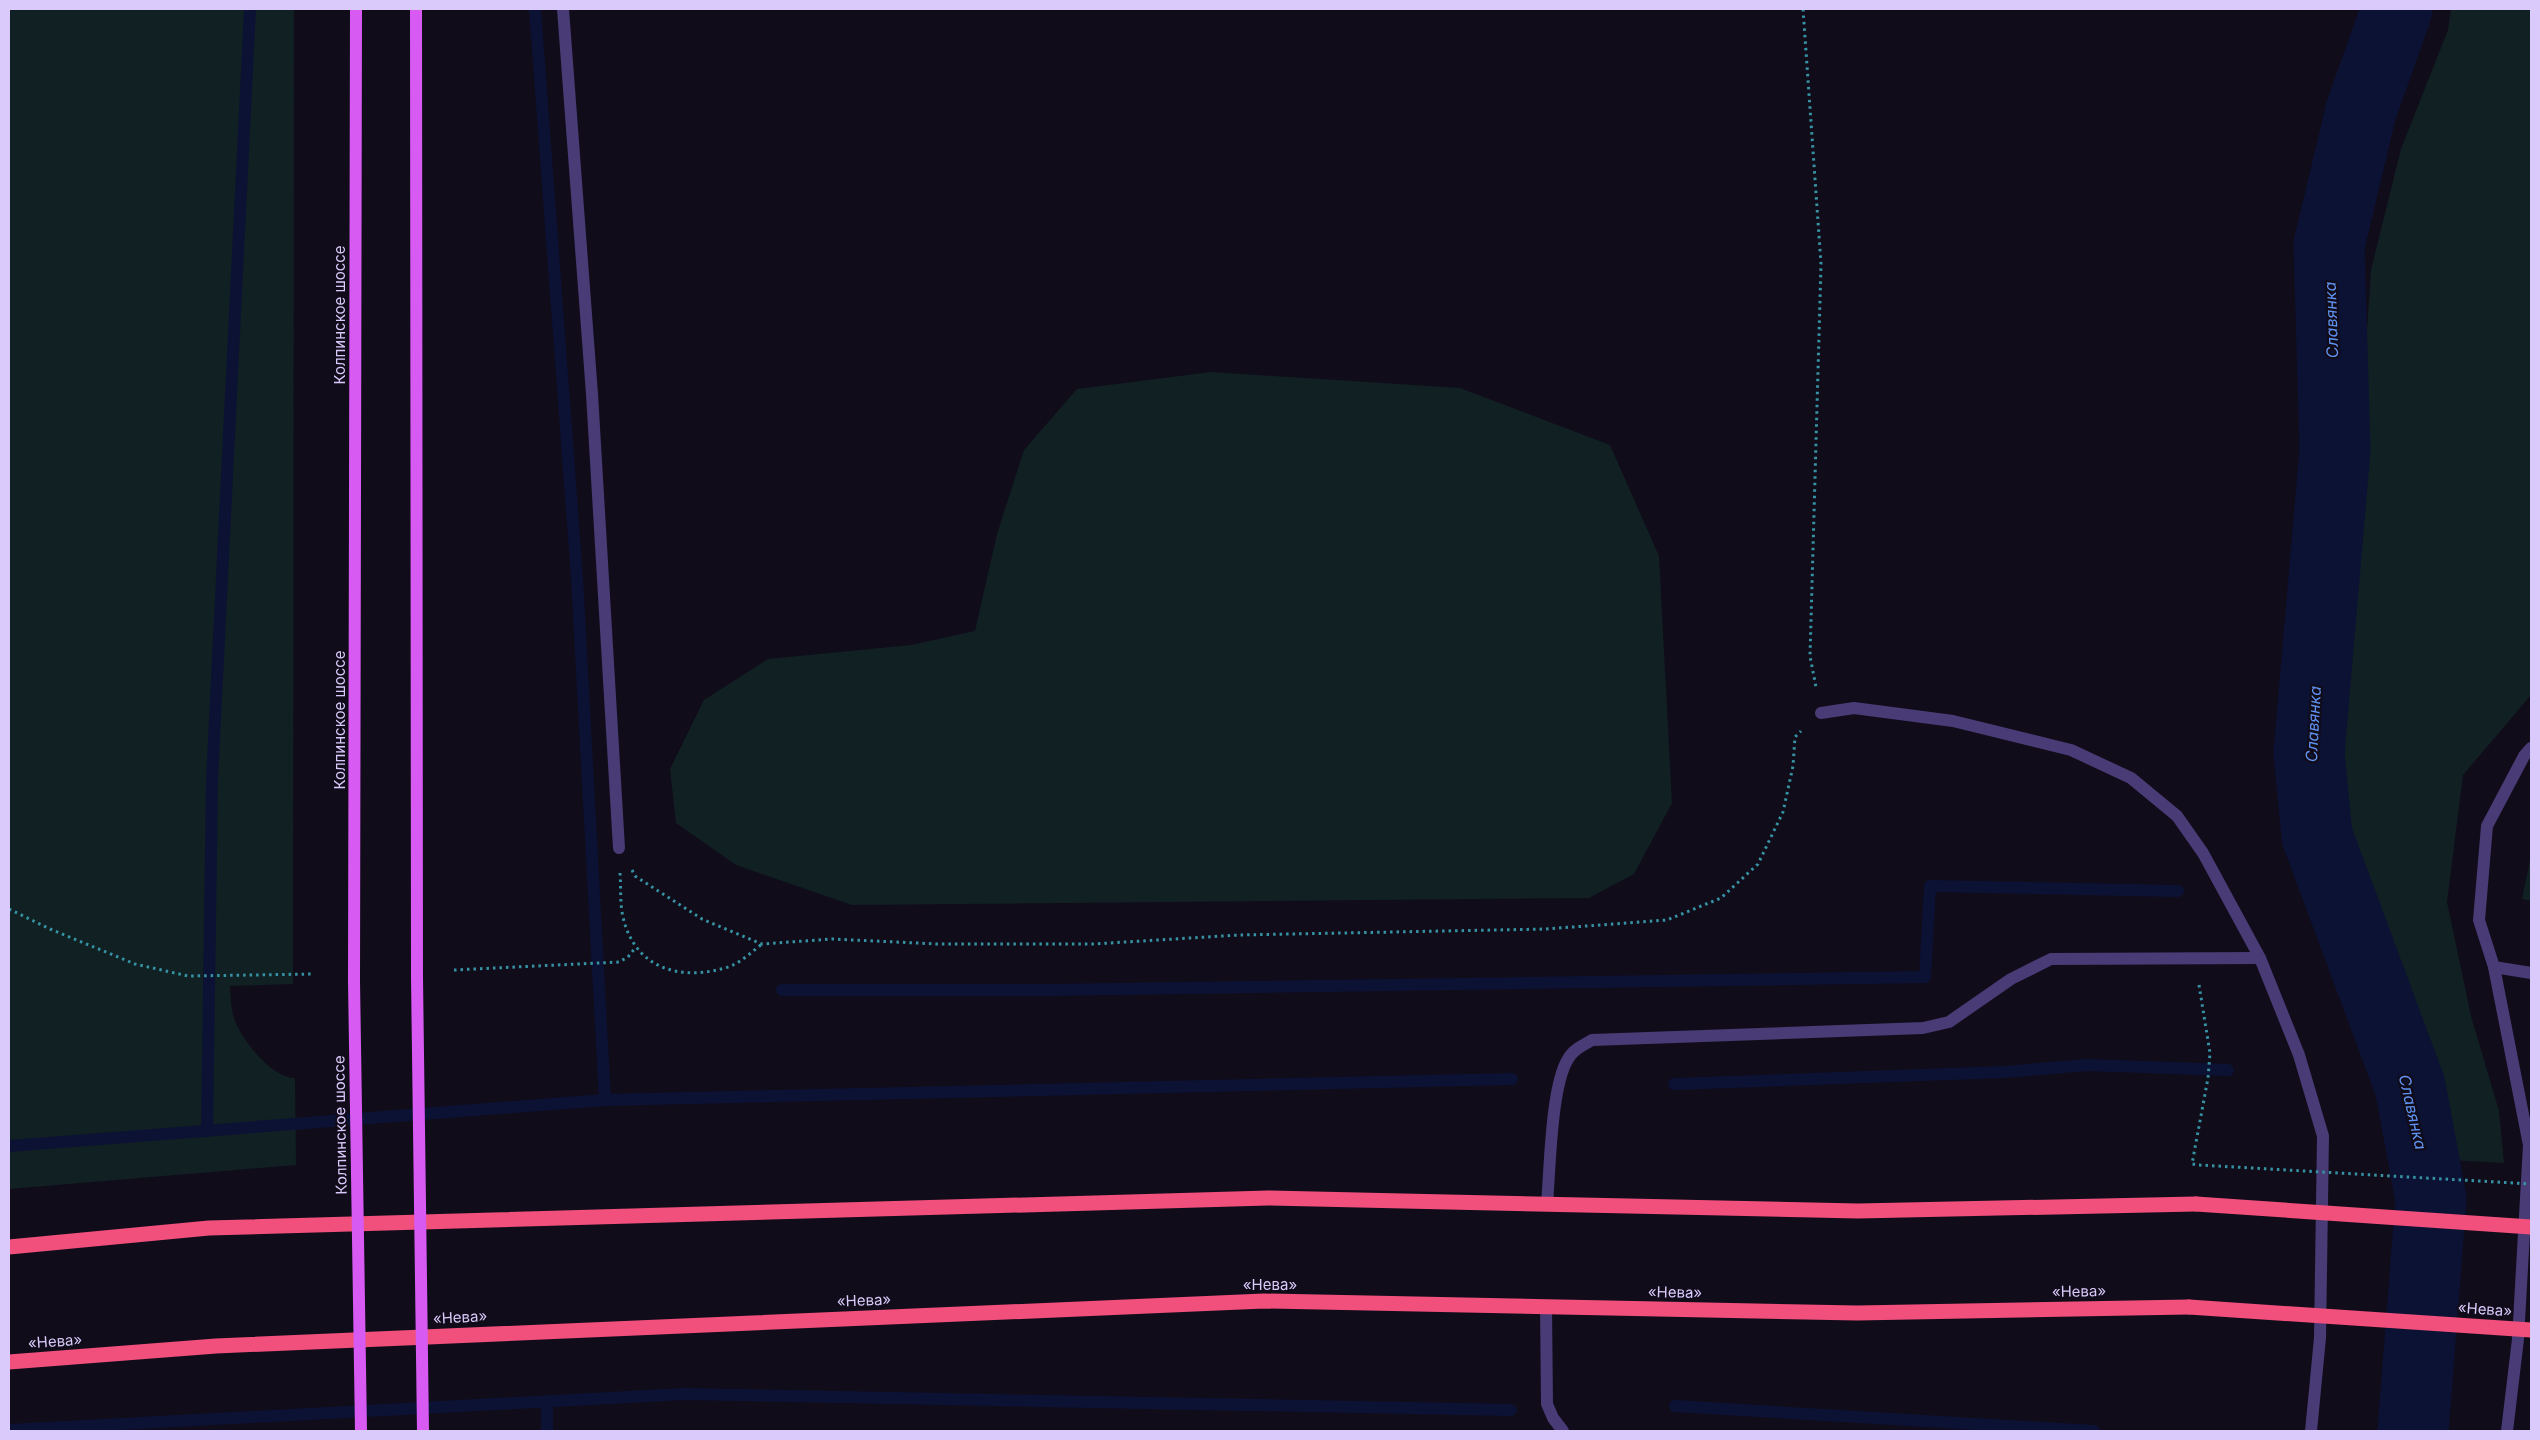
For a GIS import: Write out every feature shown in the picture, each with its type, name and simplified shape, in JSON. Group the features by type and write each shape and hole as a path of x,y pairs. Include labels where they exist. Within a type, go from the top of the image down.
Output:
{"highway":[{"path":"9,1247 209,1228 1268,1198 1858,1211 2196,1204 2531,1227"},
{"name":"«Нева»","path":"9,1362 236,1345 1264,1301 1856,1313 2190,1307 2531,1330"}],"main road":[{"name":"Колпинское шоссе","path":"356,9 354,981 361,1431"},
{"path":"416,9 417,978 423,1431"}],"lane":[{"path":"564,9 592,384 618,848"},
{"path":"1821,712 1854,708 1954,720 2071,750 2131,778 2177,816 2203,852 2260,958 2299,1055 2324,1136 2320,1338 2311,1431"},
{"path":"2507,1431 2518,1339 2529,1145 2494,967 2479,920 2487,826 2524,756 2531,748"},
{"path":"1548,1204 1557,1090 1562,1071 1569,1057 1592,1040 1923,1028 1949,1022 2011,979 2051,959 2260,958"},
{"path":"2494,967 2531,973"},
{"path":"1546,1306 1547,1404 1553,1418 1563,1431"}],"path":[{"path":"618,848 635,876 702,919 762,944 832,940 938,944 1094,944 1239,935 1546,929 1667,920 1721,898 1758,864 1783,812 1793,766 1795,736 1821,712 1810,656 1821,264 1803,9"},
{"path":"618,848 622,913 636,947 661,969 695,974 732,965 762,944"},
{"path":"9,909 50,929 135,964 188,976 314,974"},
{"path":"454,970 619,962 628,957 636,947"},
{"path":"2194,958 2210,1053 2208,1078 2192,1164 2531,1184"}],"shaded area":[{"path":"9,9 294,9 293,984 230,986 234,1017 251,1048 277,1072 295,1078 296,1165 9,1189"},
{"path":"2451,9 2531,9 2531,695 2463,775 2447,902 2471,1016 2499,1111 2504,1163 2432,1159 2424,1084 2335,812 2371,270 2401,149 2448,30"},
{"path":"1211,372 1460,388 1610,445 1659,556 1672,803 1634,874 1589,898 852,905 736,865 676,823 670,769 704,700 768,659 911,645 975,631 997,534 1024,450 1077,389"},
{"path":"2531,855 2531,901 2522,899"}],"waterway":[{"path":"207,1131 212,780 250,9"},
{"path":"535,9 577,578 605,1100"},
{"name":"Славянка","path":"2397,9 2361,111 2329,245 2335,450 2309,753 2317,836 2410,1086 2431,1199 2413,1431"},
{"path":"782,990 1048,990 1925,977 1930,886 2178,891"},
{"path":"1674,1084 2004,1072 2087,1065 2228,1070"},
{"path":"9,1146 605,1100 1512,1079"},
{"path":"9,1430 684,1394 1511,1410"},
{"path":"547,1401 547,1431"},
{"path":"1675,1406 2094,1431"}]}
